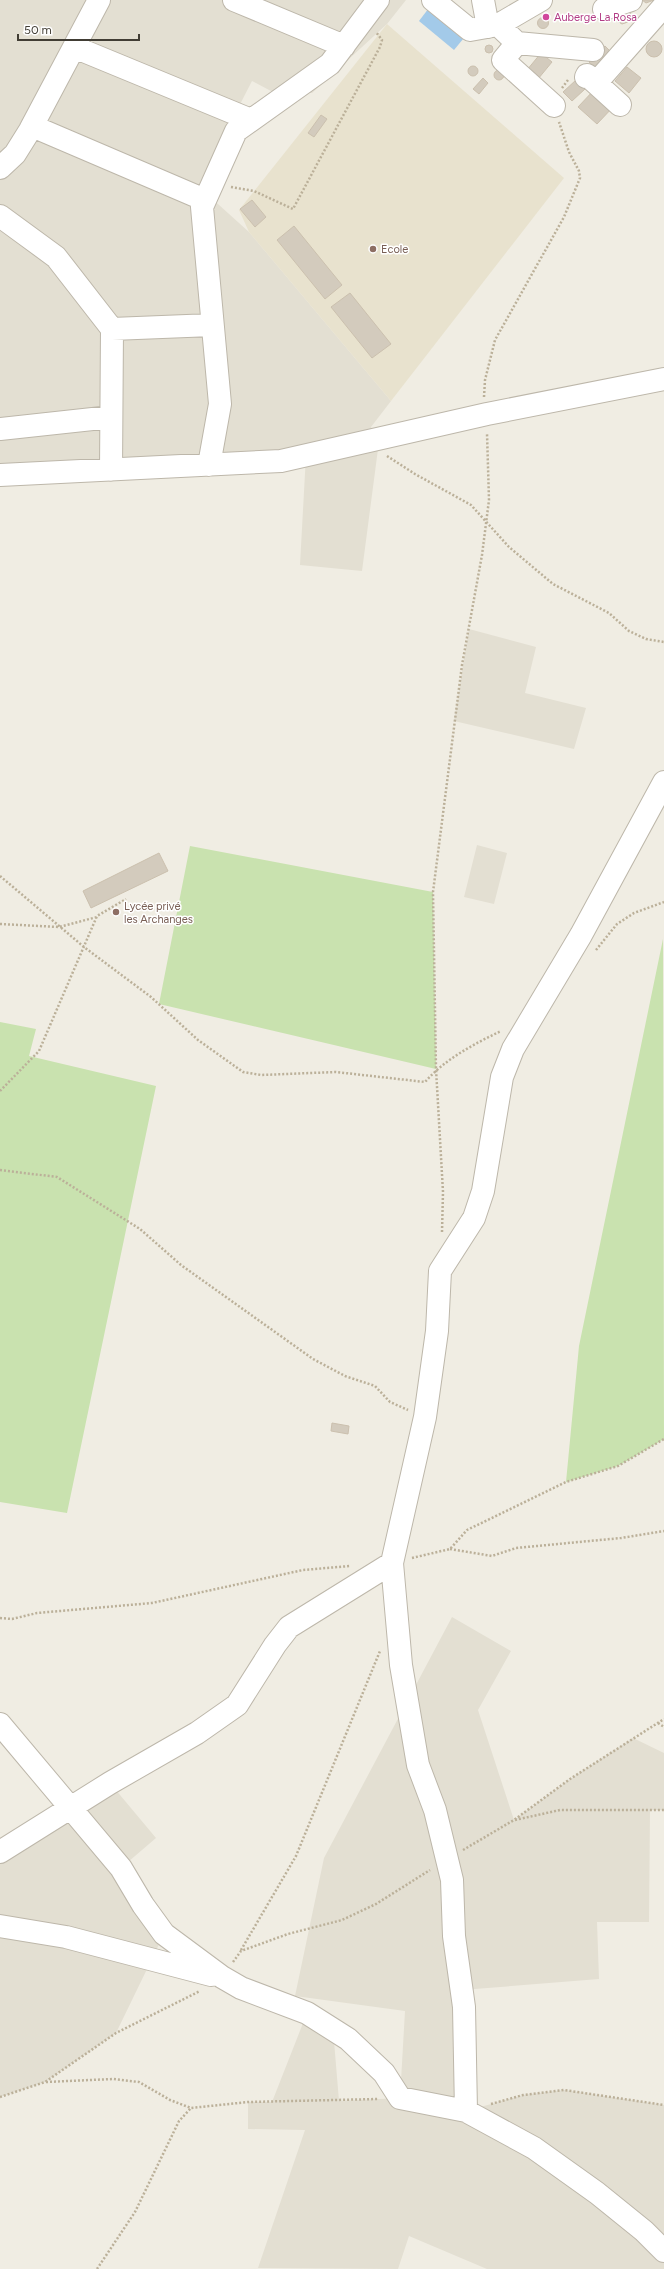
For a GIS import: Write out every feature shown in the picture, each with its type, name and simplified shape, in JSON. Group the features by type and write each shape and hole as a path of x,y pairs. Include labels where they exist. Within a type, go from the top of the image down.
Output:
{"street":[{"path":"0,168 15,154 32,126 99,0"},
{"path":"234,0 344,46"},
{"path":"483,0 493,26 516,44 593,50"},
{"path":"444,4 470,30 493,26 541,0"},
{"path":"604,9 631,0"},
{"path":"618,98 582,81 660,5"},
{"path":"209,465 220,404 202,207 236,131 330,64 344,46 370,6"},
{"path":"516,44 504,60 554,106"},
{"path":"74,47 252,120"},
{"path":"32,126 209,192"},
{"path":"0,216 56,257 112,329 111,470"},
{"path":"112,329 212,325"},
{"path":"0,476 281,461 487,414 664,379"},
{"path":"0,429 111,417"},
{"path":"466,2111 464,2007 454,1936 452,1880 435,1810 418,1765 401,1665 392,1563 425,1417 437,1332 440,1271 474,1218 483,1191 502,1077 514,1049 581,935 664,782"},
{"path":"0,1852 71,1806 197,1733 237,1705 275,1645 290,1627 392,1563"},
{"path":"0,1724 71,1806 121,1868 143,1905 164,1934 222,1977 241,1988 307,2013 348,2039 384,2072 400,2098 466,2111 534,2148 597,2193 644,2231 664,2251"},
{"path":"0,1926 66,1937 222,1977"}],"path":[{"path":"209,192 254,191 293,209 380,47 382,40 370,6"},
{"path":"441,1239 443,1192 436,1069 433,892 462,665 490,500 487,414 484,403 486,380 495,340 564,217 580,178 579,170 568,152 554,106 557,94 582,81"},
{"path":"367,442 415,474 470,504 486,524 509,547 553,584 609,613 629,631 646,639 664,642"},
{"path":"0,876 59,927 151,997 198,1040 243,1072 261,1075 336,1072 425,1082 436,1069"},
{"path":"0,924 59,927 97,916 126,899"},
{"path":"0,1091 39,1050 97,916"},
{"path":"0,1170 57,1177 140,1229 180,1265 313,1359 345,1376 376,1386 390,1402 425,1417"},
{"path":"450,1549 467,1530 566,1482 618,1466 664,1439"},
{"path":"392,1563 450,1549 492,1556 516,1548 621,1538 664,1531"},
{"path":"0,1618 12,1619 37,1613 152,1603 303,1570 355,1566"},
{"path":"45,2082 116,2033 207,1988 222,1977 241,1951 296,1856 382,1646"},
{"path":"241,1951 288,1934 342,1920 376,1904 514,1820 570,1779 664,1720"},
{"path":"658,1723 664,1727"},
{"path":"514,1820 560,1810 664,1810"},
{"path":"0,2097 45,2082 113,2079 139,2082 170,2100 191,2108 248,2102 400,2098"},
{"path":"466,2111 523,2095 564,2090 664,2105"},
{"path":"97,2269 135,2212 179,2121 191,2108"}],"shaded area":[{"path":"0,0 406,0 387,24 312,93 271,91 252,81 198,186 249,232 391,401 371,427 378,449 362,571 300,565 306,455 0,475"},
{"path":"387,24 564,178 391,401 249,232 239,210"},
{"path":"469,629 536,647 525,693 586,708 574,749 454,721"},
{"path":"477,845 507,853 494,904 464,897"},
{"path":"452,1617 511,1651 478,1710 514,1820 570,1779 633,1738 664,1753 664,1810 650,1810 649,1922 597,1922 599,1979 462,1990 466,2111 523,2095 564,2090 664,2105 664,2269 487,2269 409,2236 398,2269 258,2268 305,2130 248,2129 248,2102 272,2102 307,2013 333,2029 339,2101 400,2098 405,2011 295,1996 324,1858"},
{"path":"110,1783 156,1838 121,1868 164,1934 116,2033 45,2082 0,2097 0,1852"}],"green space":[{"path":"190,846 433,892 436,1069 159,1004"},
{"path":"663,939 664,1439 618,1466 566,1482 579,1346"},
{"path":"0,1022 36,1029 29,1056 156,1086 67,1513 0,1502"}],"water":[{"path":"432,4 468,33 454,50 419,21"}],"building":[{"path":"642,0 654,0 646,3"},
{"path":"630,12 631,17 628,22 622,24 617,21 616,15"},
{"path":"541,18 545,18 547,19 547,27 541,28 538,25 538,21"},
{"path":"654,41 660,43 662,49 660,55 654,57 648,55 646,49 648,43"},
{"path":"487,45 491,45 493,49 491,53 487,53 485,51 485,47"},
{"path":"605,46 616,57 601,73 589,62"},
{"path":"541,53 552,62 538,79 527,70"},
{"path":"471,66 475,66 477,67 477,75 471,76 468,73 468,69"},
{"path":"627,67 641,78 629,93 615,81"},
{"path":"497,70 501,70 504,75 501,80 497,80 494,77 494,73"},
{"path":"483,78 488,83 479,94 473,89"},
{"path":"576,80 585,89 572,101 563,92"},
{"path":"595,89 614,106 597,124 578,107"},
{"path":"321,115 327,119 314,137 308,133"},
{"path":"252,200 266,217 255,227 240,209"},
{"path":"294,226 342,285 325,299 277,240"},
{"path":"350,293 391,344 372,358 331,307"},
{"path":"159,853 168,871 91,908 83,891"},
{"path":"332,1423 349,1426 348,1434 331,1431"}],"place":[{"name":"Auberge La Rosa","path":"546,17"},
{"name":"Ecole","path":"373,249"},
{"name":"Lycée privé les Archanges","path":"116,912"}]}
